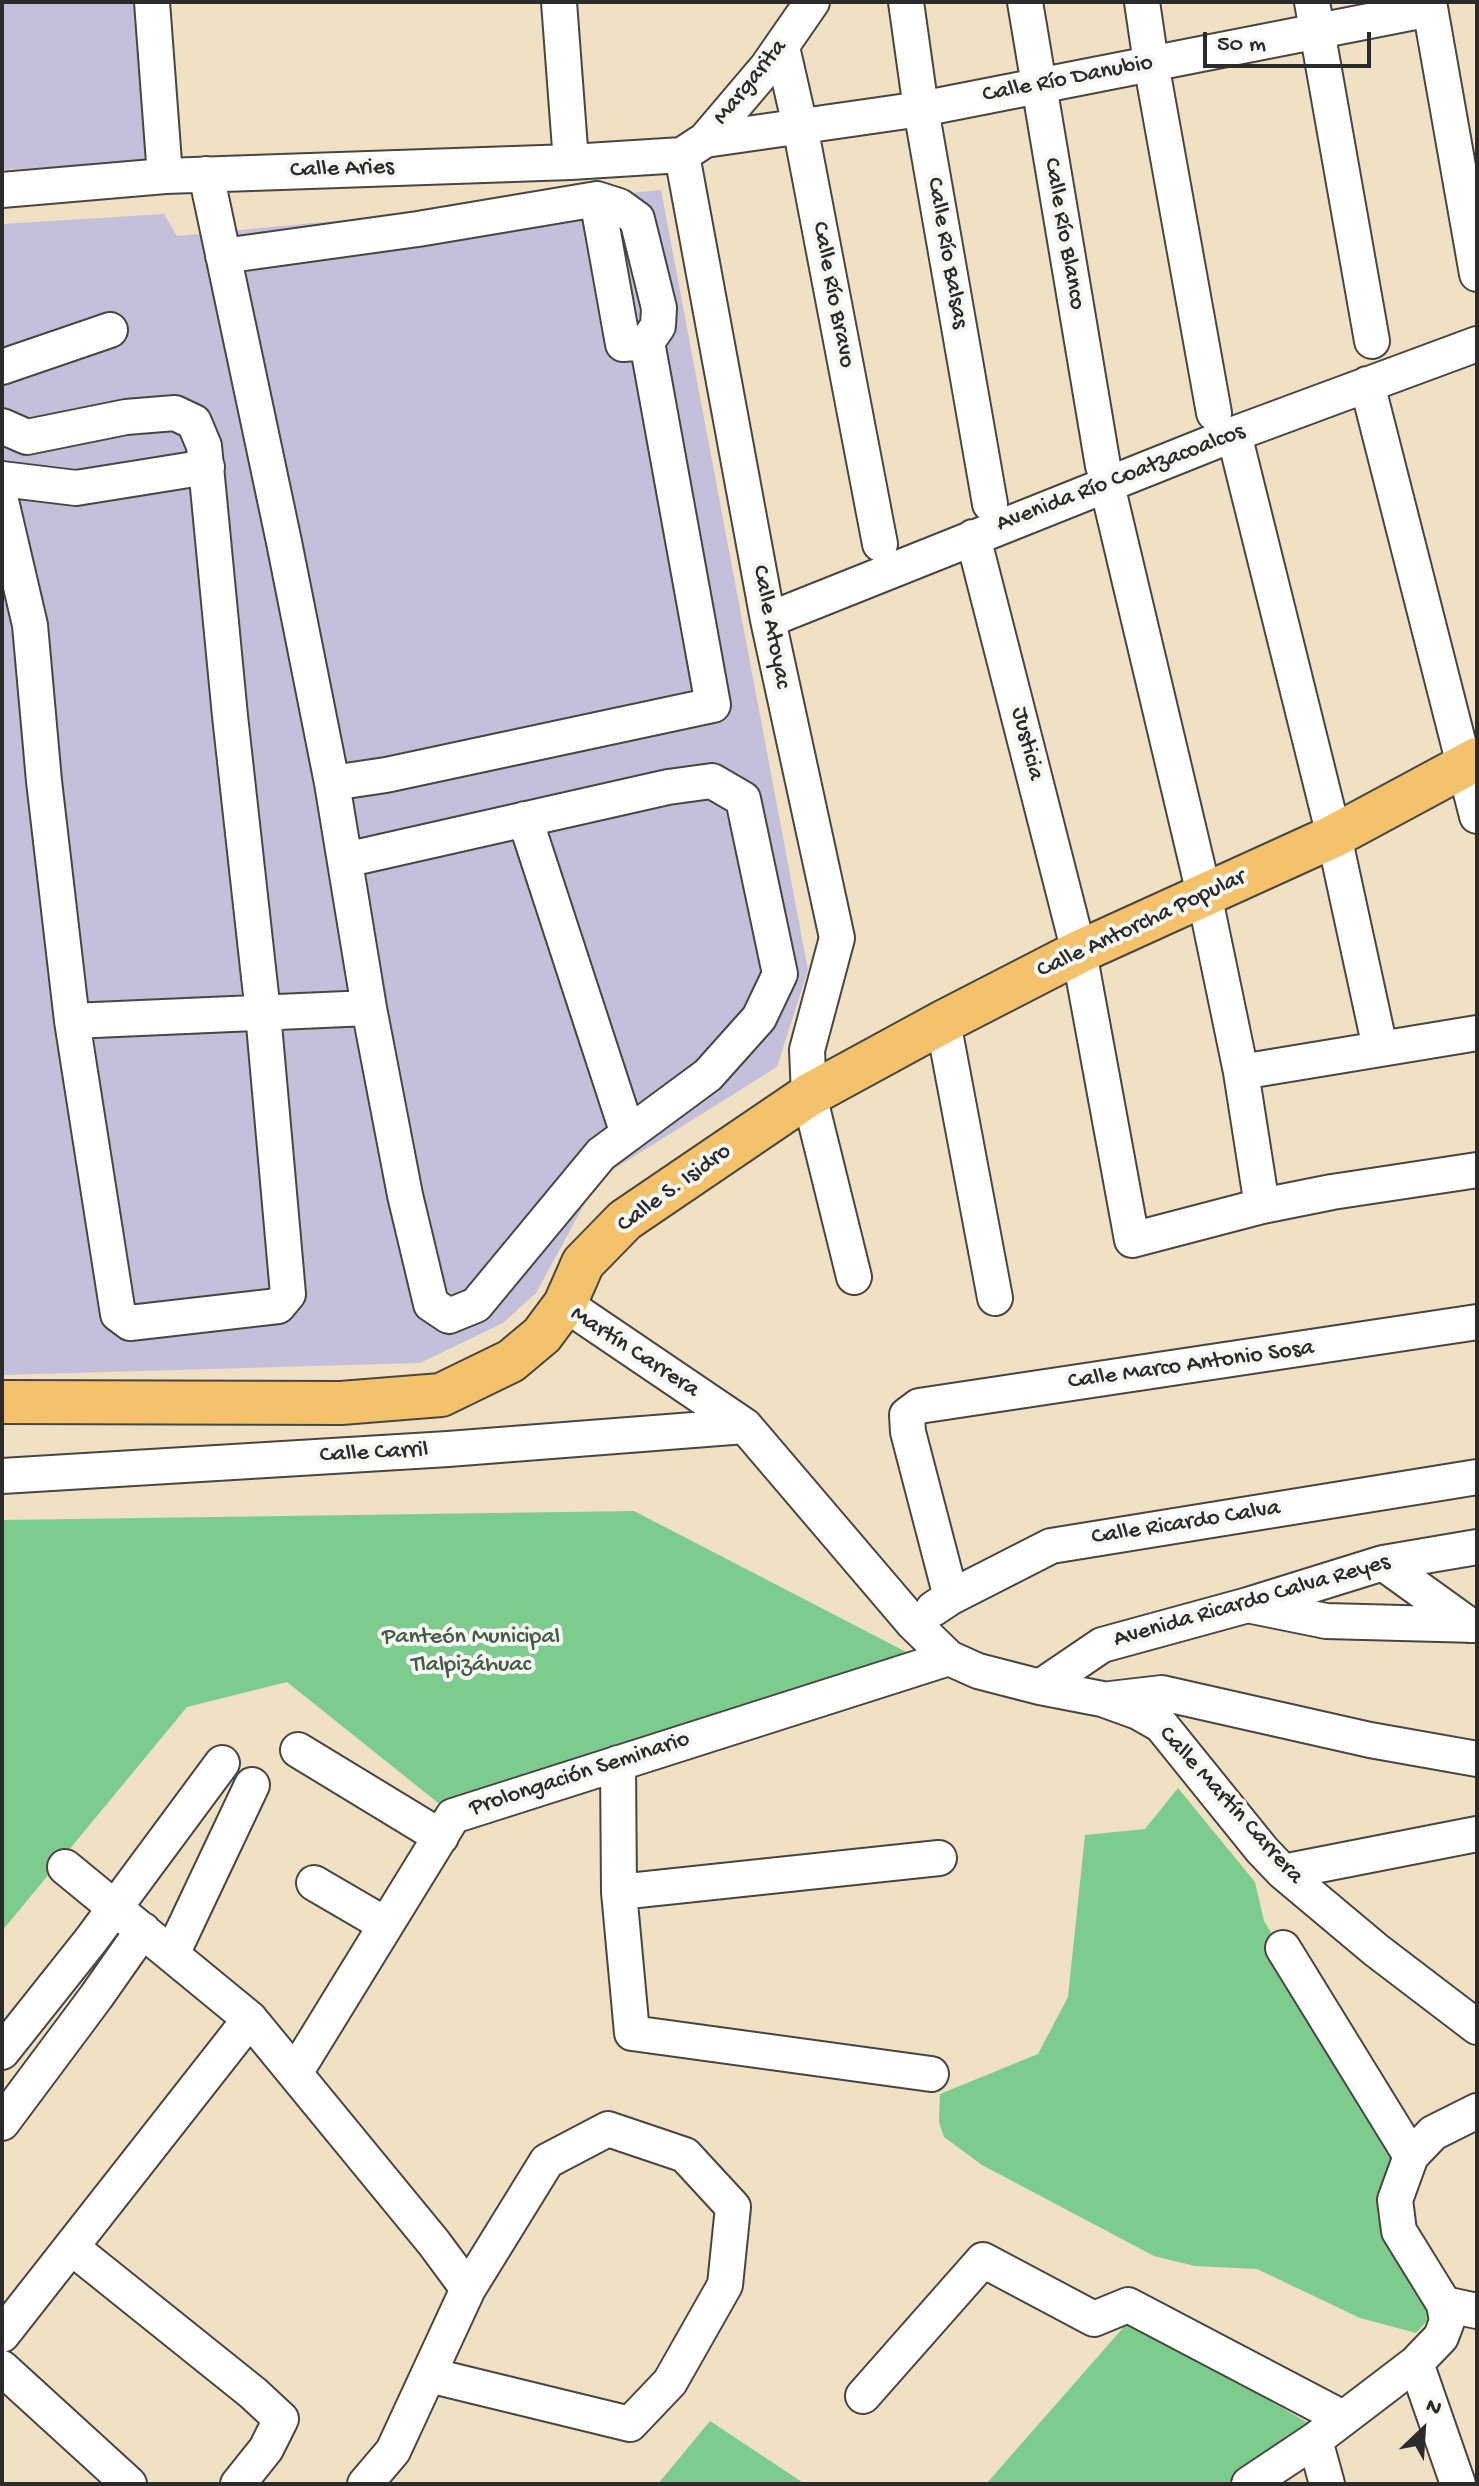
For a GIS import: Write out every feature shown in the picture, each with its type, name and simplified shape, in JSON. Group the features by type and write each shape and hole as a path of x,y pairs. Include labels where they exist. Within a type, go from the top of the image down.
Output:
{"main road":[{"name":"Calle Antorcha Popular","path":"809,1095 1079,952 1334,836 1471,762"},
{"name":"Calle S. Isidro","path":"565,1304 583,1263 625,1220 809,1095"},
{"name":"Martín Carrera","path":"2,1402 341,1403 441,1395 511,1361 542,1335 565,1304"}],"street":[{"path":"152,2 165,176"},
{"path":"559,2 571,162"},
{"name":"Margarita","path":"693,148 782,47 812,2"},
{"name":"Calle Río Balsas","path":"906,2 921,109 990,504"},
{"name":"Calle Río Blanco","path":"1025,2 1105,476 1204,894 1241,1072 1262,1206"},
{"path":"1142,2 1151,63 1224,423 1334,836 1380,1048"},
{"path":"1430,5 1477,274"},
{"name":"Calle Río Danubio","path":"693,148 800,126 921,109 1151,63 1315,16 1430,5"},
{"path":"1315,16 1372,341"},
{"name":"Calle Río Bravo","path":"782,47 880,544"},
{"name":"Calle Aries","path":"2,190 165,176 571,162 693,148"},
{"name":"Calle Atoyac","path":"693,148 768,620 837,938 807,1050 809,1095 854,1277"},
{"path":"206,174 332,783 369,1008 405,1195 431,1304 449,1316 476,1305 601,1154 708,1075 759,1018 780,974 743,799 712,781 668,787 345,860"},
{"path":"223,256 418,229 597,199 619,206 637,219 659,308 658,326 647,342 713,705 386,775 332,783"},
{"path":"2,367 110,330"},
{"name":"Avenida Río Coatzacoalcos","path":"768,620 973,537 1224,423 1367,384 1477,344"},
{"path":"1367,384 1471,762 1477,816"},
{"path":"2,426 27,437 126,417 175,413 194,422 204,446 263,1013 288,1294 278,1306 130,1323 118,1314 72,1021 44,781 30,625 2,505"},
{"path":"2,479 76,488 207,467"},
{"name":"Justicia","path":"973,537 1079,952 1132,1240 1262,1206"},
{"path":"525,819 628,1134"},
{"path":"72,1021 369,1008"},
{"path":"943,1022 995,1298"},
{"path":"1241,1072 1477,1033"},
{"path":"1262,1206 1477,1170"},
{"name":"Martín Carrera","path":"565,1304 745,1426 913,1623"},
{"name":"Calle Marco Antonio Sosa","path":"951,1597 908,1432 907,1415 919,1406 1477,1322"},
{"name":"Calle Carril","path":"2,1476 448,1449 745,1426"},
{"name":"Calle Ricardo Calva","path":"913,1623 951,1597 1051,1546 1477,1477"},
{"name":"Avenida Ricardo Calva Reyes","path":"1040,1687 1102,1645 1248,1605 1383,1563 1477,1547"},
{"path":"1383,1563 1473,1625"},
{"path":"1248,1605 1326,1621 1473,1625"},
{"name":"Calle Martín Carrera","path":"913,1623 949,1658 978,1671 1102,1699 1138,1712 1161,1725 1283,1872 1376,1950 1477,2027"},
{"name":"Prolongación Seminario","path":"295,2073 453,1816 949,1658"},
{"path":"1102,1699 1162,1693 1370,1740 1477,1759"},
{"path":"298,1750 441,1837"},
{"path":"2,2052 222,1763"},
{"path":"618,1763 619,1892 632,2033 931,2074"},
{"path":"172,1954 252,1785"},
{"path":"1283,1872 1477,1834"},
{"path":"619,1892 939,1858"},
{"path":"65,1867 250,2019 434,2243 468,2289"},
{"path":"314,1883 386,1925"},
{"path":"2,2123 13,2083 96,1997 143,1930"},
{"path":"1283,1948 1411,2156"},
{"path":"64,1974 96,1997"},
{"path":"2,2335 250,2019"},
{"path":"1249,2484 1315,2440 1416,2363 1441,2337 1447,2321 1461,2307 1399,2231 1395,2200 1411,2156 1433,2133 1477,2111"},
{"path":"365,2484 393,2451 468,2289 547,2161 608,2129 685,2155 733,2207 725,2285 670,2382 630,2424 429,2375"},
{"path":"71,2247 281,2419 266,2449 238,2484"},
{"path":"863,2396 983,2260 1094,2319 1128,2305 1343,2418"},
{"path":"1416,2363 1458,2484"},
{"path":"4,2373 129,2484"},
{"path":"1315,2440 1327,2484"}],"shaded area":[{"path":"2,2 133,2 148,161 2,170"},
{"path":"661,190 808,970 777,1067 598,1179 536,1293 503,1323 420,1363 2,1375 2,224 164,214 177,236"}],"green space":[{"name":"Panteón Municipal Tlalpizáhuac","path":"634,1511 914,1656 442,1806 287,1682 187,1707 2,1931 2,1520"},
{"path":"1178,1788 1255,1882 1264,1921 1400,2142 1377,2214 1406,2277 1429,2305 1427,2321 1416,2333 1360,2318 1257,2269 1195,2266 1154,2256 982,2165 944,2137 939,2122 940,2094 1038,2054 1068,1997 1085,1835 1145,1829"},
{"path":"1130,2320 1310,2424 1226,2484 986,2484"},
{"path":"710,2421 805,2484 658,2484"}]}
